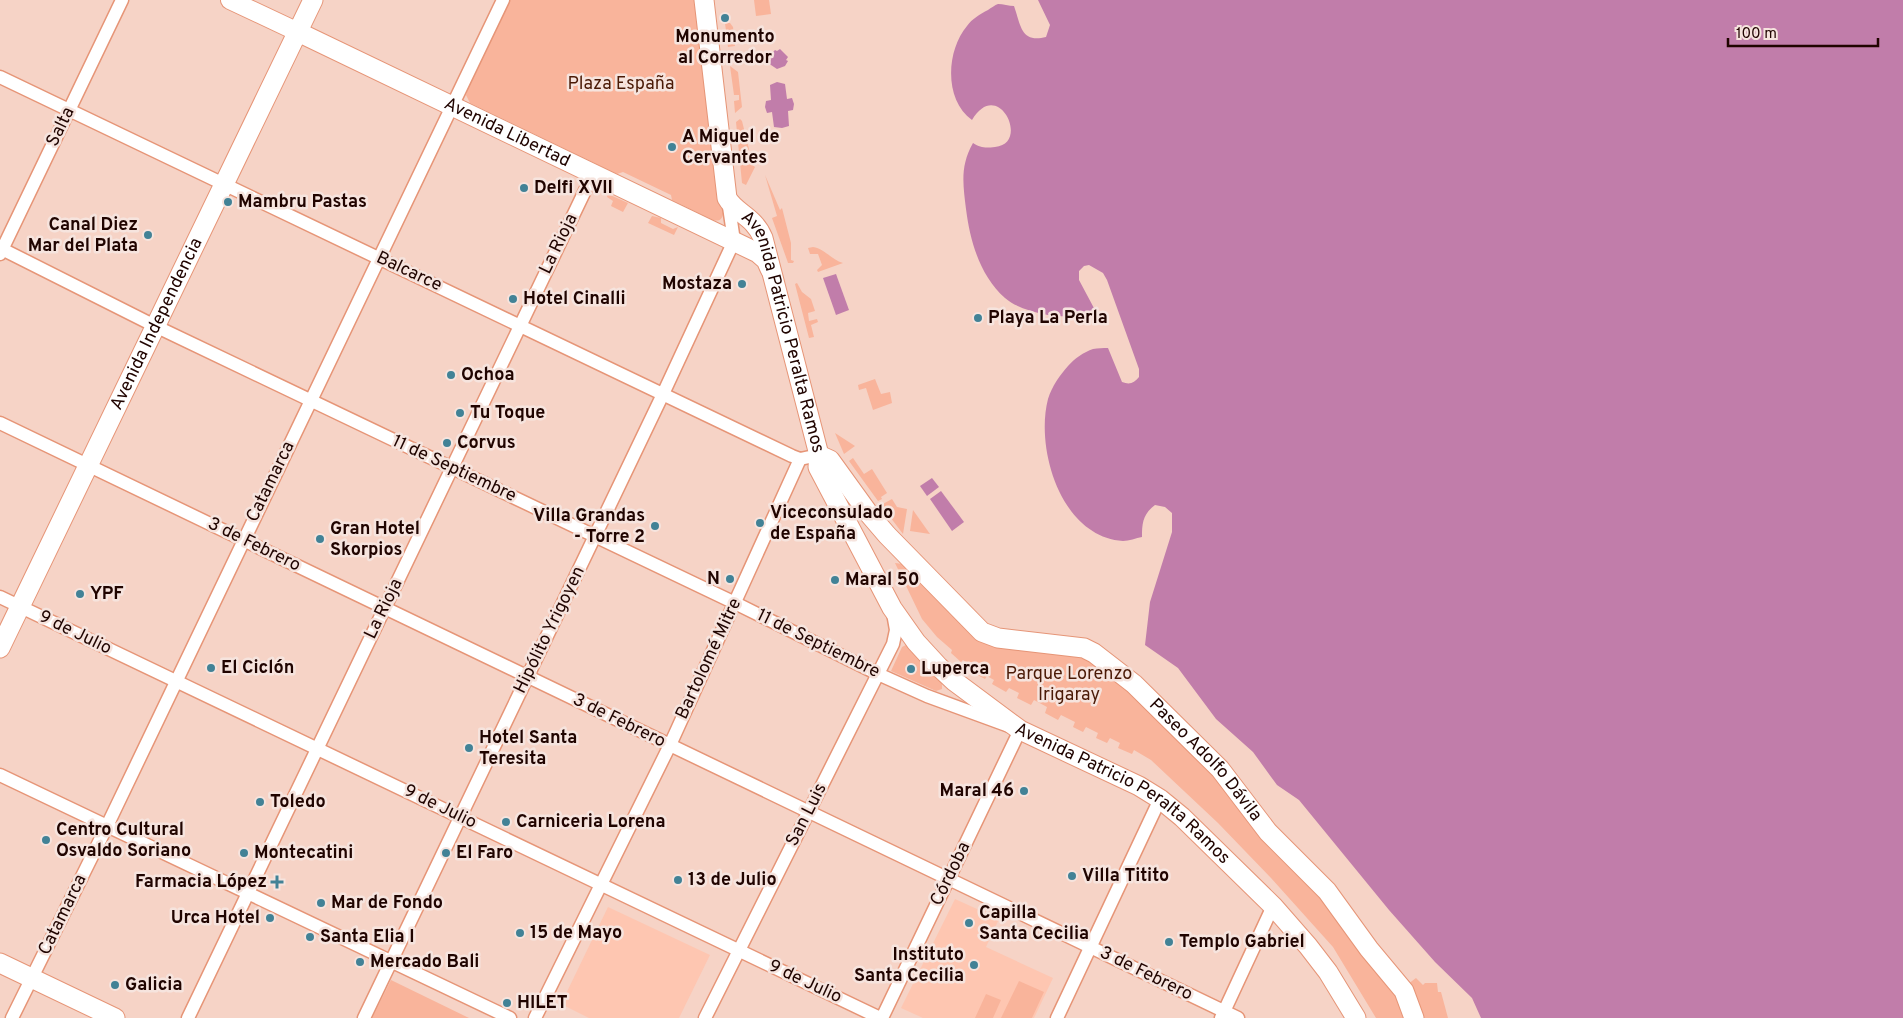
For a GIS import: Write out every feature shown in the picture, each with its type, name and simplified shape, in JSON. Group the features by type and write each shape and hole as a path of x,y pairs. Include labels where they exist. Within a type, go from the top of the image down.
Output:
{"main road":[{"name":"Avenida Libertad","path":"230,0 761,254 766,260 773,277"},
{"name":"Avenida Independencia","path":"0,648 313,0"},
{"name":"Avenida Patricio Peralta Ramos","path":"704,0 727,198 731,204 751,219 760,231 819,455 818,467 892,608 916,642 946,674 1020,730 1139,786 1160,799 1182,817 1273,906 1318,958 1356,1018"},
{"name":"Paseo Adolfo Dávila","path":"819,455 830,460 869,514 887,535 982,632 1006,639 1084,648 1112,667 1149,697 1220,769 1268,832 1327,890 1369,948 1404,991 1414,1018"},
{"path":"863,553 869,538 887,535"},
{"path":"0,963 115,1018"}],"street":[{"name":"Salta","path":"1,251 122,0"},
{"name":"Catamarca","path":"12,1018 107,826 502,0"},
{"name":"Balcarce","path":"0,77 800,459"},
{"name":"La Rioja","path":"188,1018 593,174"},
{"name":"Avenida Patricio Peralta Ramos","path":"727,198 734,241"},
{"name":"Hipólito Yrigoyen","path":"364,1018 663,394 734,241"},
{"name":"11 de Septiembre","path":"1,251 310,401 735,603 878,674 927,696 1020,730"},
{"name":"3 de Febrero","path":"0,423 1090,947 1223,1015 1238,1018"},
{"path":"800,459 819,455"},
{"name":"Bartolomé Mitre","path":"535,1018 670,746 800,459"},
{"name":"9 de Julio","path":"0,597 881,1018"},
{"name":"San Luis","path":"705,1018 895,637 896,630 892,608"},
{"name":"Córdoba","path":"881,1018 1020,730"},
{"path":"0,775 510,1018"},
{"path":"1057,1018 1160,799"},
{"path":"1223,1015 1273,906"}],"shaded area":[{"path":"1038,0 1903,0 1903,1018 1481,1018 1472,998 1435,962 1389,910 1299,800 1277,785 1253,752 1216,719 1178,668 1145,645 1150,602 1172,532 1172,513 1165,507 1155,505 1144,519 1142,537 1123,541 1101,536 1083,524 1069,507 1057,487 1050,465 1046,442 1045,419 1048,399 1062,373 1079,356 1093,349 1108,348 1122,382 1132,383 1139,377 1139,369 1107,280 1103,273 1089,265 1084,266 1079,271 1079,280 1095,310 1089,312 1069,316 1056,316 1038,313 1018,306 1005,298 996,289 983,269 970,233 968,221 964,191 964,167 969,151 973,143 978,146 995,147 1005,143 1010,135 1010,126 1007,116 1000,108 992,105 982,108 972,120 963,111 956,100 951,75 955,48 960,36 971,21 998,4 1014,6 1023,31 1031,38 1046,37 1050,25"},
{"path":"780,49 788,57 786,60 788,61 785,66 777,69 768,63 771,59 768,57 775,50"},
{"path":"777,82 785,84 787,99 792,98 794,104 793,110 788,111 789,126 782,128 774,127 772,112 767,113 765,107 766,101 771,100 770,85"},
{"path":"836,274 849,310 836,315 823,278"},
{"path":"932,478 939,487 927,496 920,486"},
{"path":"941,491 964,522 952,531 930,499"},
{"name":"Instituto Santa Cecilia","path":"955,899 999,919 986,947 1053,978 1034,1018 923,1018 901,1008"},
{"path":"608,907 710,955 679,1018 589,1018 561,1004"}],"green space":[{"name":"Plaza España","path":"510,0 699,0 723,214 720,219 717,221 711,219 672,200 671,195 623,172 617,174 470,103 466,95 469,85"},
{"path":"754,0 769,0 771,14 756,16"},
{"path":"725,23 730,23 733,27 735,46 728,47"},
{"path":"730,66 738,72 742,107 735,113 734,101 739,100 739,95 734,95"},
{"path":"740,119 749,149 745,154 745,159 755,167 746,185 742,183 736,122"},
{"path":"765,175 780,210 782,208 791,243 791,260 794,261 793,263 788,263 772,218 777,216"},
{"path":"608,194 628,203 623,212 611,206 613,201 607,197"},
{"path":"652,216 661,218 661,223 673,229 678,227 674,235 648,223"},
{"path":"813,247 843,263 818,272 817,270 822,265 818,254 810,254 808,248"},
{"path":"797,283 802,292 811,299 815,311 808,313 809,321 817,319 818,322 811,325 814,337 809,338 795,284"},
{"path":"875,379 881,394 890,392 892,403 873,410 866,388 859,390 858,385"},
{"path":"835,433 855,446 844,454"},
{"path":"853,458 864,474 872,469 887,493 881,497 882,499 878,501 849,461"},
{"path":"892,499 897,507 907,509 903,534 881,505"},
{"path":"913,510 930,534 910,531"},
{"name":"Parque Lorenzo Irigaray","path":"895,563 903,564 971,634 1078,653 1126,685 1215,772 1313,884 1375,971 1396,995 1405,1018 1376,1018 1333,947 1218,823 1151,760 1134,750 1132,754 1118,748 1120,743 1110,738 1107,743 1096,738 1098,733 1086,727 1083,732 1073,727 1075,722 1061,715 1058,720 1045,713 1047,707 1034,700 1031,705 1017,698 1019,693 1009,688 1006,692 992,684 994,680 987,676 985,679 970,671 972,666 963,660 961,662 951,653 952,650 937,637 922,619"},
{"path":"906,645 940,679 942,689 936,691 891,671 902,647"},
{"path":"1416,978 1423,985 1425,983 1437,983 1438,992 1441,992 1448,1018 1420,1018 1408,984"},
{"path":"391,980 469,1018 372,1018"},
{"path":"1019,981 1044,992 1032,1018 1001,1018"},
{"path":"986,994 1001,1000 993,1018 975,1018"}],"place":[{"name":"Monumento al Corredor","path":"725,18"},
{"name":"A Miguel de Cervantes","path":"672,147"},
{"name":"Delfi XVII","path":"524,188"},
{"name":"Mambru Pastas","path":"228,202"},
{"name":"Canal Diez Mar del Plata","path":"148,235"},
{"name":"Mostaza","path":"742,284"},
{"name":"Hotel Cinalli","path":"513,299"},
{"name":"Playa La Perla","path":"978,318"},
{"name":"Ochoa","path":"451,375"},
{"name":"Tu Toque","path":"460,413"},
{"name":"Corvus","path":"447,443"},
{"name":"Viceconsulado de España","path":"760,523"},
{"name":"Villa Grandas - Torre 2","path":"655,526"},
{"name":"Gran Hotel Skorpios","path":"320,539"},
{"name":"N","path":"730,579"},
{"name":"Maral 50","path":"835,580"},
{"name":"YPF","path":"80,594"},
{"name":"El Ciclón","path":"211,668"},
{"name":"Luperca","path":"911,669"},
{"name":"Hotel Santa Teresita","path":"469,748"},
{"name":"Maral 46","path":"1024,791"},
{"name":"Toledo","path":"260,802"},
{"name":"Carniceria Lorena","path":"506,822"},
{"name":"Centro Cultural Osvaldo Soriano","path":"46,840"},
{"name":"Montecatini","path":"244,853"},
{"name":"El Faro","path":"446,853"},
{"name":"Villa Titito","path":"1072,876"},
{"name":"13 de Julio","path":"678,880"},
{"name":"Farmacia López","path":"277,882"},
{"name":"Mar de Fondo","path":"321,903"},
{"name":"Urca Hotel","path":"270,918"},
{"name":"Capilla Santa Cecilia","path":"969,923"},
{"name":"15 de Mayo","path":"520,933"},
{"name":"Santa Elia I","path":"310,937"},
{"name":"Templo Gabriel","path":"1169,942"},
{"name":"Mercado Bali","path":"360,962"},
{"name":"Instituto Santa Cecilia","path":"974,965"},
{"name":"Galicia","path":"115,985"},
{"name":"HILET","path":"507,1003"}]}
